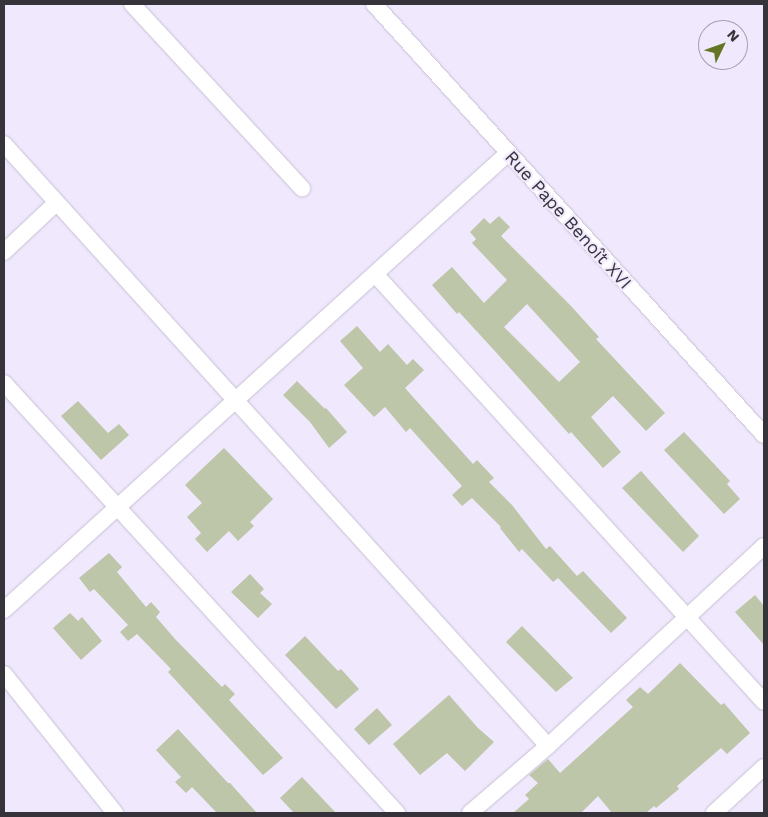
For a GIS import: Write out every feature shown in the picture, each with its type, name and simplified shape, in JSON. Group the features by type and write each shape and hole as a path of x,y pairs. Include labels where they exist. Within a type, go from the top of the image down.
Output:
{"street":[{"path":"132,4 302,188"},
{"name":"Rue Pape Benoît XVI","path":"374,4 507,154 764,435"},
{"path":"4,144 548,746"},
{"path":"4,610 507,154"},
{"path":"4,252 56,203"},
{"path":"375,274 764,702"},
{"path":"4,383 397,813"},
{"path":"470,813 548,746 764,546"},
{"path":"4,674 115,813"},
{"path":"714,813 764,767"}],"building":[{"path":"499,216 510,227 501,236 571,306 599,337 596,339 665,413 646,431 613,396 591,417 621,452 603,468 571,432 569,434 459,312 457,314 432,285 452,267 484,303 507,280 472,243 476,239 470,232 484,218 490,224","holes":["527,304 580,362 559,382 504,327"]},
{"path":"357,326 380,352 388,344 407,365 413,359 424,370 405,388 473,464 477,460 494,478 489,482 512,505 546,549 550,546 577,576 583,571 627,618 611,633 558,578 553,582 522,549 519,552 501,527 472,498 462,506 452,495 462,486 410,428 406,432 385,407 374,417 344,385 363,368 340,341"},
{"path":"297,381 326,408 347,432 329,448 310,422 283,395"},
{"path":"78,401 108,433 119,424 129,435 101,460 61,416"},
{"path":"684,432 730,481 727,484 740,499 724,514 664,450"},
{"path":"224,448 273,499 250,522 254,526 238,541 229,531 207,552 195,539 201,533 187,517 202,503 185,485"},
{"path":"641,471 699,536 683,552 622,488"},
{"path":"109,553 122,567 117,572 146,607 151,602 160,612 156,617 175,639 222,687 225,684 235,694 229,700 283,758 263,775 168,672 171,669 137,634 128,641 120,632 128,625 94,589 90,592 79,578"},
{"path":"250,574 264,589 260,593 272,604 258,618 231,592"},
{"path":"755,595 764,606 764,645 735,612"},
{"path":"70,613 78,621 82,617 102,641 81,660 53,628"},
{"path":"522,626 573,678 556,692 506,642"},
{"path":"305,636 338,671 341,669 359,689 336,709 285,655"},
{"path":"680,663 721,705 724,703 750,733 727,754 721,748 677,786 679,789 656,808 654,806 646,813 612,813 598,796 581,813 513,813 529,799 525,795 538,783 529,775 548,759 560,773 633,707 626,700 640,687 648,694"},
{"path":"449,695 478,728 494,742 465,771 447,753 420,775 393,744"},
{"path":"377,708 392,725 369,745 354,729"},
{"path":"178,729 257,813 217,813 192,787 186,793 175,782 181,777 156,750"},
{"path":"302,777 336,813 294,813 280,798"}]}
